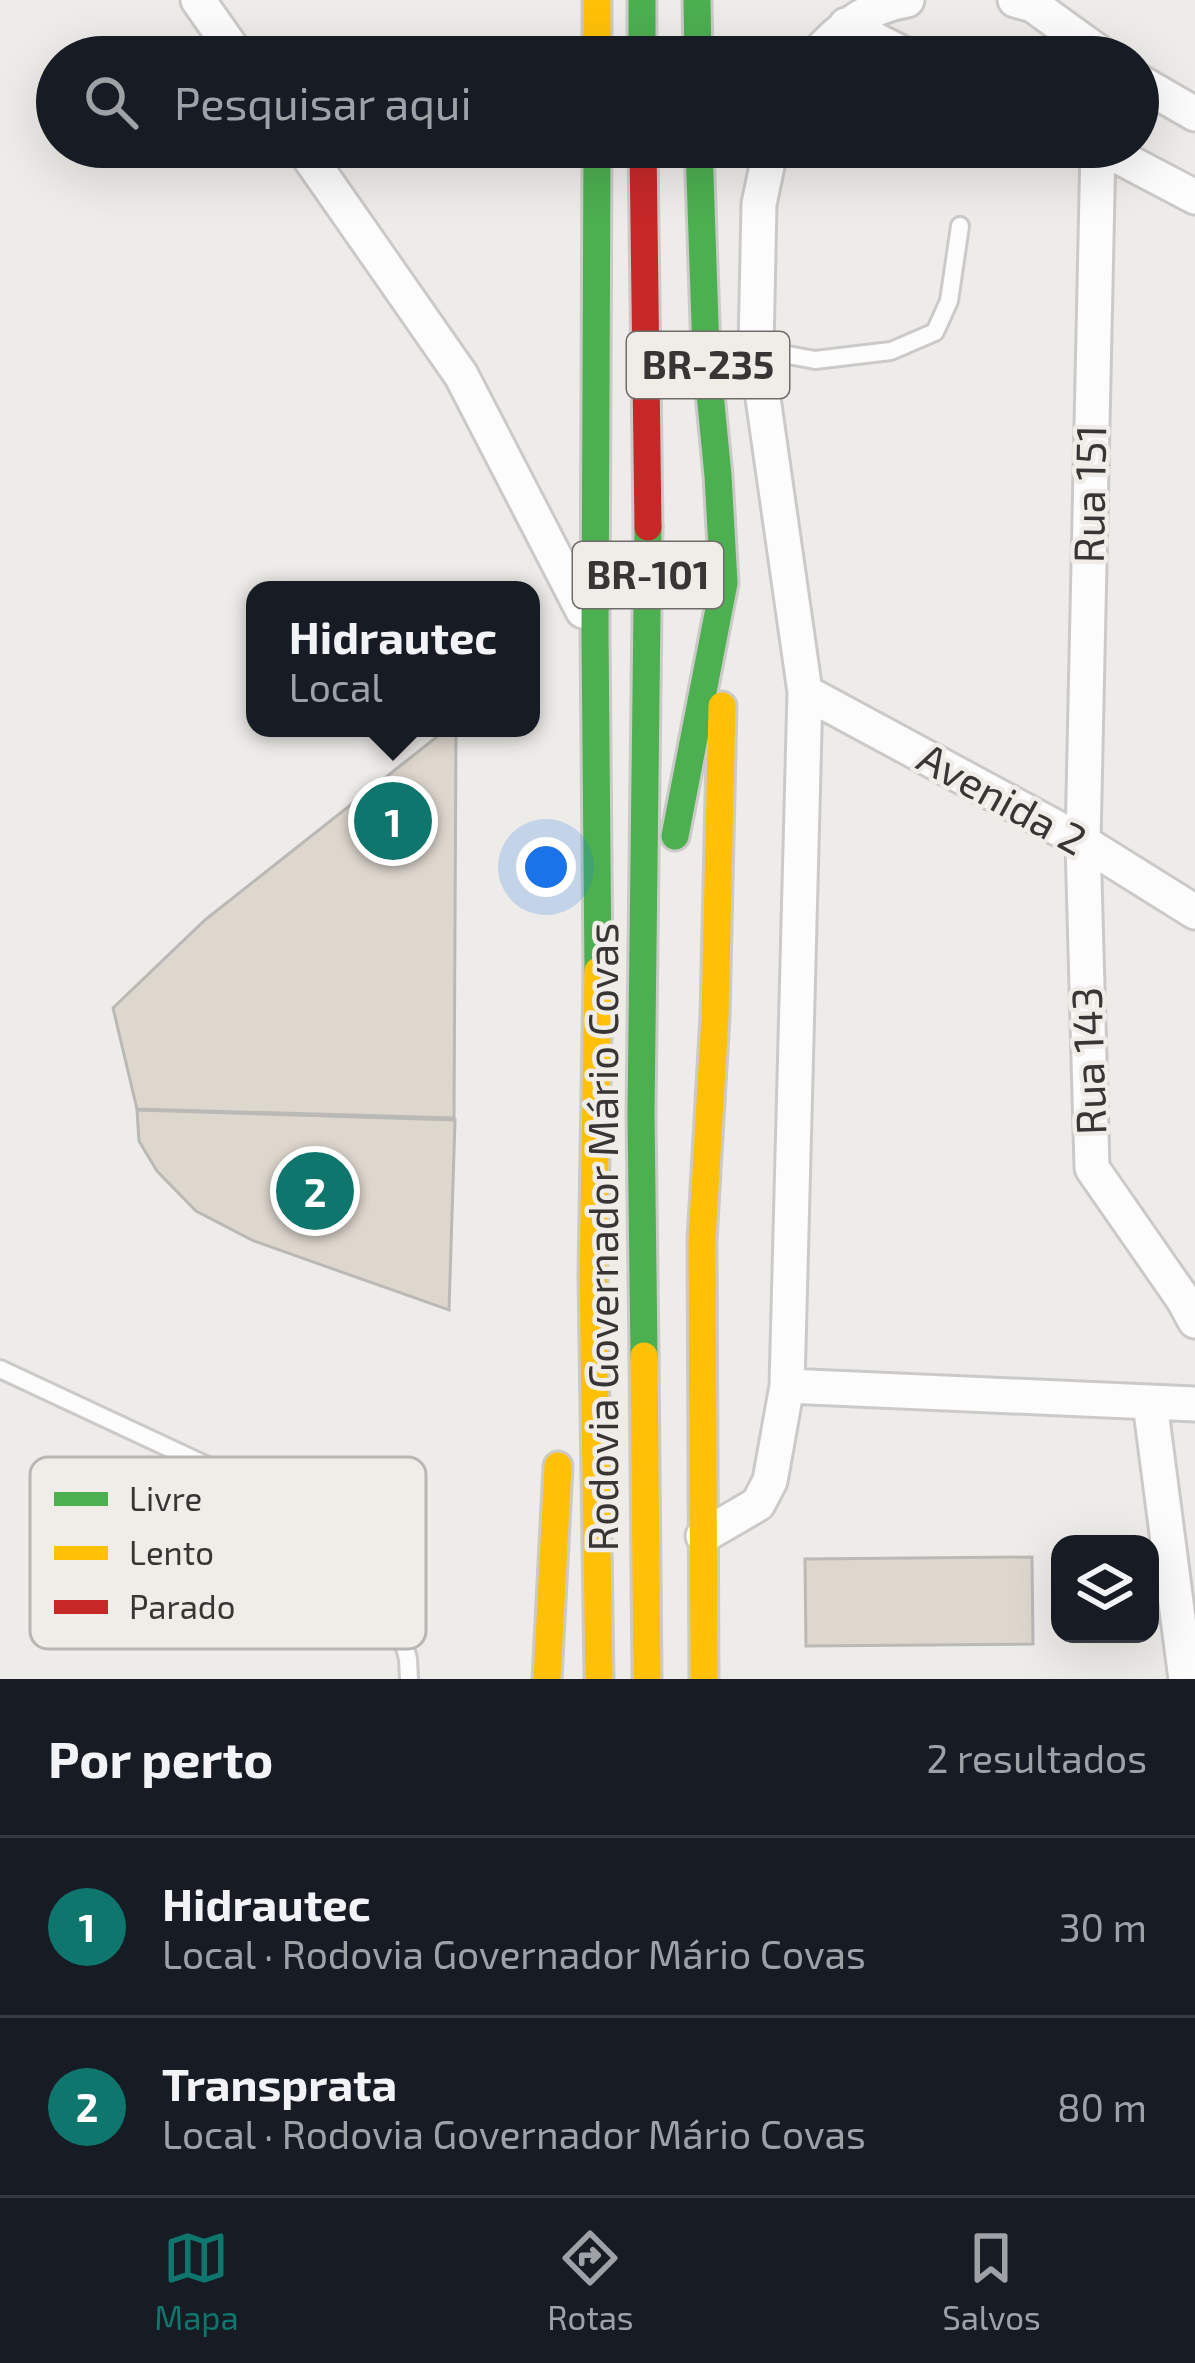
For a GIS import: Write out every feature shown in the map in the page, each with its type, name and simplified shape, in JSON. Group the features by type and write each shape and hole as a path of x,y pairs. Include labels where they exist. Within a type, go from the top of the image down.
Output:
{"main road":[{"path":"597,0 597,36"},
{"path":"642,0 642,36"},
{"path":"697,0 698,36"},
{"name":"Rodovia Governador Mário Covas","path":"596,168 598,943 593,1275 599,1679"},
{"name":"Rodovia Governador Mário Covas","path":"643,168 648,486 641,1114 647,1679"},
{"name":"BR-235","path":"700,168 706,352 724,583 715,1016 702,1240 704,1679"},
{"path":"643,1003 724,583"},
{"path":"547,1679 556,1478 593,1275"}],"street":[{"path":"198,0 223,36"},
{"path":"835,36 846,25 907,0"},
{"path":"1015,0 1033,5 1076,36"},
{"path":"846,25 868,36"},
{"path":"1159,83 1195,86"},
{"path":"1159,93 1195,114"},
{"path":"317,168 461,375 595,634"},
{"path":"703,1536 758,1504 770,1481 787,1386 805,692 756,349 759,204 767,168"},
{"name":"Rua 151","path":"1083,842 1099,168"},
{"path":"1139,168 1195,197"},
{"path":"706,352 756,349"},
{"name":"Avenida 2","path":"805,692 1083,842 1195,912"},
{"name":"Rua 143","path":"1083,842 1092,1168 1195,1321"},
{"path":"787,1386 1195,1404"},
{"path":"1150,1402 1186,1679"}],"lane":[{"path":"756,349 815,359 892,351 935,332 949,301 960,226"},
{"path":"0,1369 188,1457"},
{"path":"405,1649 409,1679"}],"building":[{"path":"437,737 456,737 454,1118 137,1109 113,1008 205,920"},
{"path":"137,1110 455,1120 449,1310 254,1241 196,1211 157,1171 139,1141"},
{"path":"1032,1557 1033,1644 806,1646 805,1559"}],"traffic: fast":[{"path":"642,0 642,36"},
{"path":"697,0 698,36"},
{"path":"597,168 598,971"},
{"path":"675,836 724,583 706,352 700,168"},
{"path":"644,1356 641,1114 648,527"}],"traffic: slow":[{"path":"597,0 597,36"},
{"path":"704,1679 702,1240 715,1016 722,706"},
{"path":"598,971 593,1275 599,1679"},
{"path":"644,1356 647,1679"},
{"path":"547,1679 558,1466"}],"traffic: jam":[{"path":"643,168 648,527"}],"place":[{"name":"Hidrautec","path":"393,821"},
{"name":"Transprata","path":"315,1191"}]}
